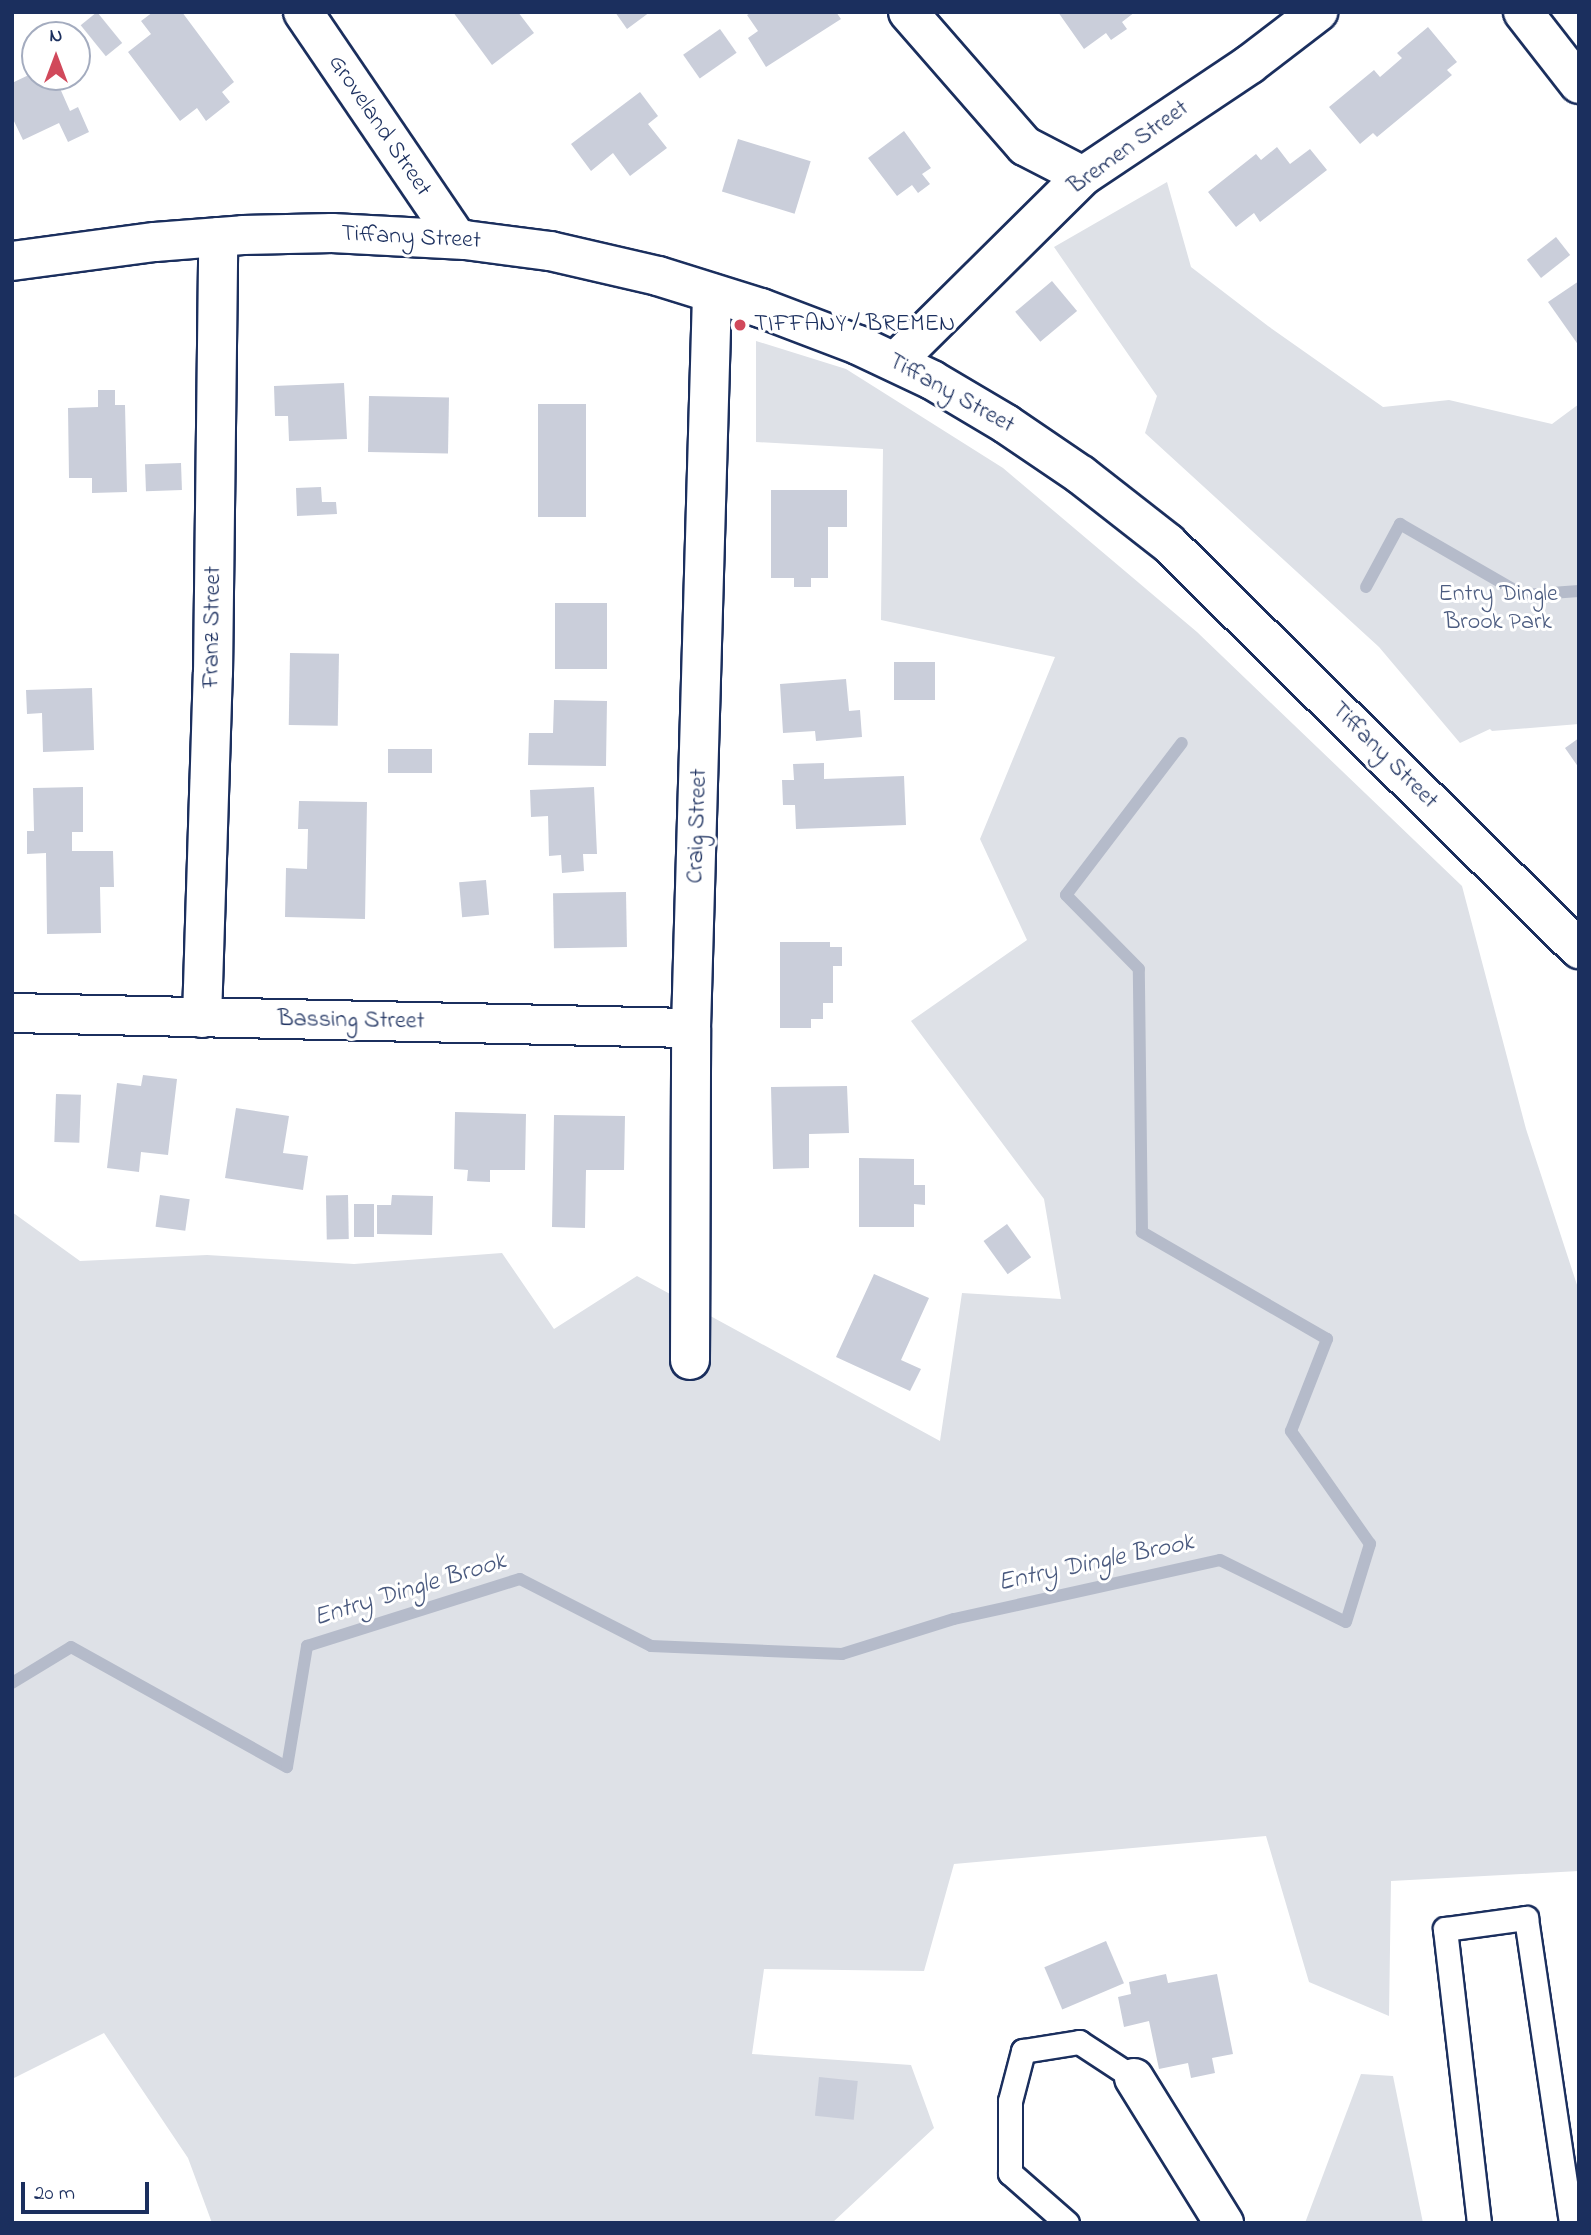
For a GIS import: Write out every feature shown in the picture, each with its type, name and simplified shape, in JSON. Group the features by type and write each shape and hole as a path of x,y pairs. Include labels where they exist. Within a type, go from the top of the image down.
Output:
{"street":[{"name":"Groveland Street","path":"303,12 457,239"},
{"path":"908,12 1025,146 1083,176"},
{"name":"Bremen Street","path":"895,362 1083,176 1250,64 1318,12"},
{"path":"1523,12 1579,84"},
{"name":"Tiffany Street","path":"12,261 218,237 332,233 457,239 550,251 604,262 712,293 810,326 895,362 981,408 1044,448 1168,543 1579,949"},
{"name":"Franz Street","path":"202,1018 213,673 218,237"},
{"name":"Craig Street","path":"690,1360 691,1028 712,293"},
{"name":"Bassing Street","path":"12,1013 691,1028"},
{"path":"1134,2078 1224,2223"}],"lane":[{"path":"1479,2223 1445,1929 1526,1918 1571,2223"},
{"path":"1067,2223 1010,2172 1010,2101 1023,2051 1079,2042 1134,2078"}],"green space":[{"name":"Entry Dingle Brook Park","path":"1167,182 1191,267 1268,326 1383,407 1449,400 1552,424 1579,404 1579,724 1492,731 1490,729 1460,743 1379,647 1145,433 1157,396 1054,247"},
{"path":"756,341 846,369 1003,468 1197,632 1462,886 1526,1129 1579,1291 1579,1871 1391,1881 1389,2016 1309,1982 1266,1836 954,1864 924,1971 764,1969 752,2054 911,2065 934,2128 832,2223 212,2223 188,2158 104,2033 12,2079 12,1212 80,1261 207,1255 354,1264 502,1253 554,1329 637,1276 940,1441 962,1293 1061,1299 1044,1199 911,1021 1027,940 980,839 1055,657 881,620 883,449 756,442"},
{"path":"1361,2074 1393,2076 1423,2223 1305,2223"}],"building":[{"path":"97,12 122,43 106,56 91,38 91,21 86,21"},
{"path":"153,12 182,12 234,82 222,92 230,102 206,121 197,108 180,121 128,52 151,34 141,21"},
{"path":"453,12 518,12 534,33 492,65"},
{"path":"615,12 650,12 627,29"},
{"path":"752,12 836,12 841,19 766,67 748,38 758,31 747,15"},
{"path":"1058,12 1135,12 1122,22 1127,29 1111,40 1106,33 1084,49"},
{"path":"1428,27 1457,62 1447,70 1452,75 1377,137 1373,133 1360,144 1329,107 1374,70 1380,77 1402,58 1397,53"},
{"path":"720,29 737,53 700,79 683,55"},
{"path":"21,79 21,91 61,91 70,111 78,107 89,132 68,142 59,123 23,140 12,117 12,83"},
{"path":"640,92 658,116 648,124 667,148 630,176 613,153 591,171 571,144"},
{"path":"904,131 931,168 922,174 930,184 918,193 912,185 897,196 868,158"},
{"path":"738,139 811,161 795,214 722,192"},
{"path":"1277,147 1290,164 1310,149 1327,170 1260,222 1254,213 1236,227 1208,192 1256,154 1261,160"},
{"path":"1556,237 1570,255 1541,278 1527,260"},
{"path":"1052,281 1077,311 1040,342 1015,312"},
{"path":"1579,281 1579,346 1548,302"},
{"path":"344,383 347,439 289,441 288,416 275,416 274,386"},
{"path":"98,390 115,390 115,405 125,405 127,492 92,493 92,478 69,478 68,408 98,407"},
{"path":"369,396 449,397 448,453 368,452"},
{"path":"538,404 586,404 586,517 538,517"},
{"path":"181,463 182,490 146,491 145,464"},
{"path":"321,487 322,502 336,502 337,514 297,516 296,488"},
{"path":"771,490 847,490 847,527 828,527 828,578 811,578 811,587 794,587 794,578 771,578"},
{"path":"555,603 607,603 607,669 555,669"},
{"path":"290,653 339,654 338,726 289,725"},
{"path":"894,662 935,662 935,700 894,700"},
{"path":"846,679 849,711 860,710 862,737 816,741 815,731 783,733 780,684"},
{"path":"92,688 94,750 43,752 42,713 27,714 26,690"},
{"path":"554,700 607,701 606,766 528,765 529,733 553,733"},
{"path":"1579,738 1579,768 1565,748"},
{"path":"388,749 432,749 432,773 388,773"},
{"path":"824,763 824,779 904,776 906,825 796,829 795,805 783,805 782,780 794,780 793,764"},
{"path":"83,787 83,832 72,832 72,851 113,851 114,887 100,887 101,933 47,934 46,853 27,854 27,831 34,831 33,788"},
{"path":"594,787 597,854 583,854 584,871 562,873 561,855 549,856 548,816 531,817 530,790"},
{"path":"299,801 367,802 365,919 285,917 286,868 307,869 308,829 298,829"},
{"path":"486,880 489,915 462,917 459,882"},
{"path":"626,892 627,947 554,948 553,893"},
{"path":"780,942 830,942 830,947 842,947 842,966 833,966 833,1003 823,1003 823,1019 811,1019 811,1028 780,1028"},
{"path":"143,1075 177,1079 168,1155 141,1152 139,1172 107,1168 117,1083 141,1086"},
{"path":"847,1086 849,1133 809,1134 809,1168 773,1169 771,1087"},
{"path":"56,1094 81,1095 79,1143 54,1142"},
{"path":"236,1108 289,1116 283,1153 308,1156 303,1190 225,1178"},
{"path":"455,1112 526,1114 525,1170 490,1170 490,1182 467,1181 468,1170 454,1169"},
{"path":"554,1115 625,1116 624,1170 586,1170 585,1228 552,1227"},
{"path":"859,1158 914,1159 914,1185 925,1185 925,1205 914,1204 914,1227 859,1227"},
{"path":"160,1195 190,1199 185,1231 156,1227"},
{"path":"326,1195 348,1195 349,1239 327,1239"},
{"path":"392,1195 433,1196 432,1235 377,1234 377,1205 391,1205"},
{"path":"354,1204 374,1204 374,1237 354,1237"},
{"path":"1007,1224 1031,1257 1008,1274 984,1241"},
{"path":"874,1274 929,1298 901,1360 921,1369 910,1391 836,1357"},
{"path":"1106,1941 1124,1983 1062,2010 1044,1967"},
{"path":"1166,1974 1168,1983 1217,1974 1233,2054 1212,2058 1215,2073 1191,2078 1188,2063 1159,2069 1149,2021 1124,2027 1118,1997 1131,1994 1129,1982"},
{"path":"819,2077 858,2081 854,2120 815,2116"}],"waterway":[{"name":"Entry Dingle Brook","path":"1366,587 1400,524 1523,595 1579,591"},
{"name":"Entry Dingle Brook","path":"12,1683 71,1647 287,1767 307,1646 520,1579 651,1646 842,1654 954,1619 1220,1560 1346,1622 1370,1544 1291,1431 1327,1339 1142,1232 1139,969 1066,895 1182,743"}],"place":[{"name":"TIFFANY / BREMEN","path":"740,325"}]}
